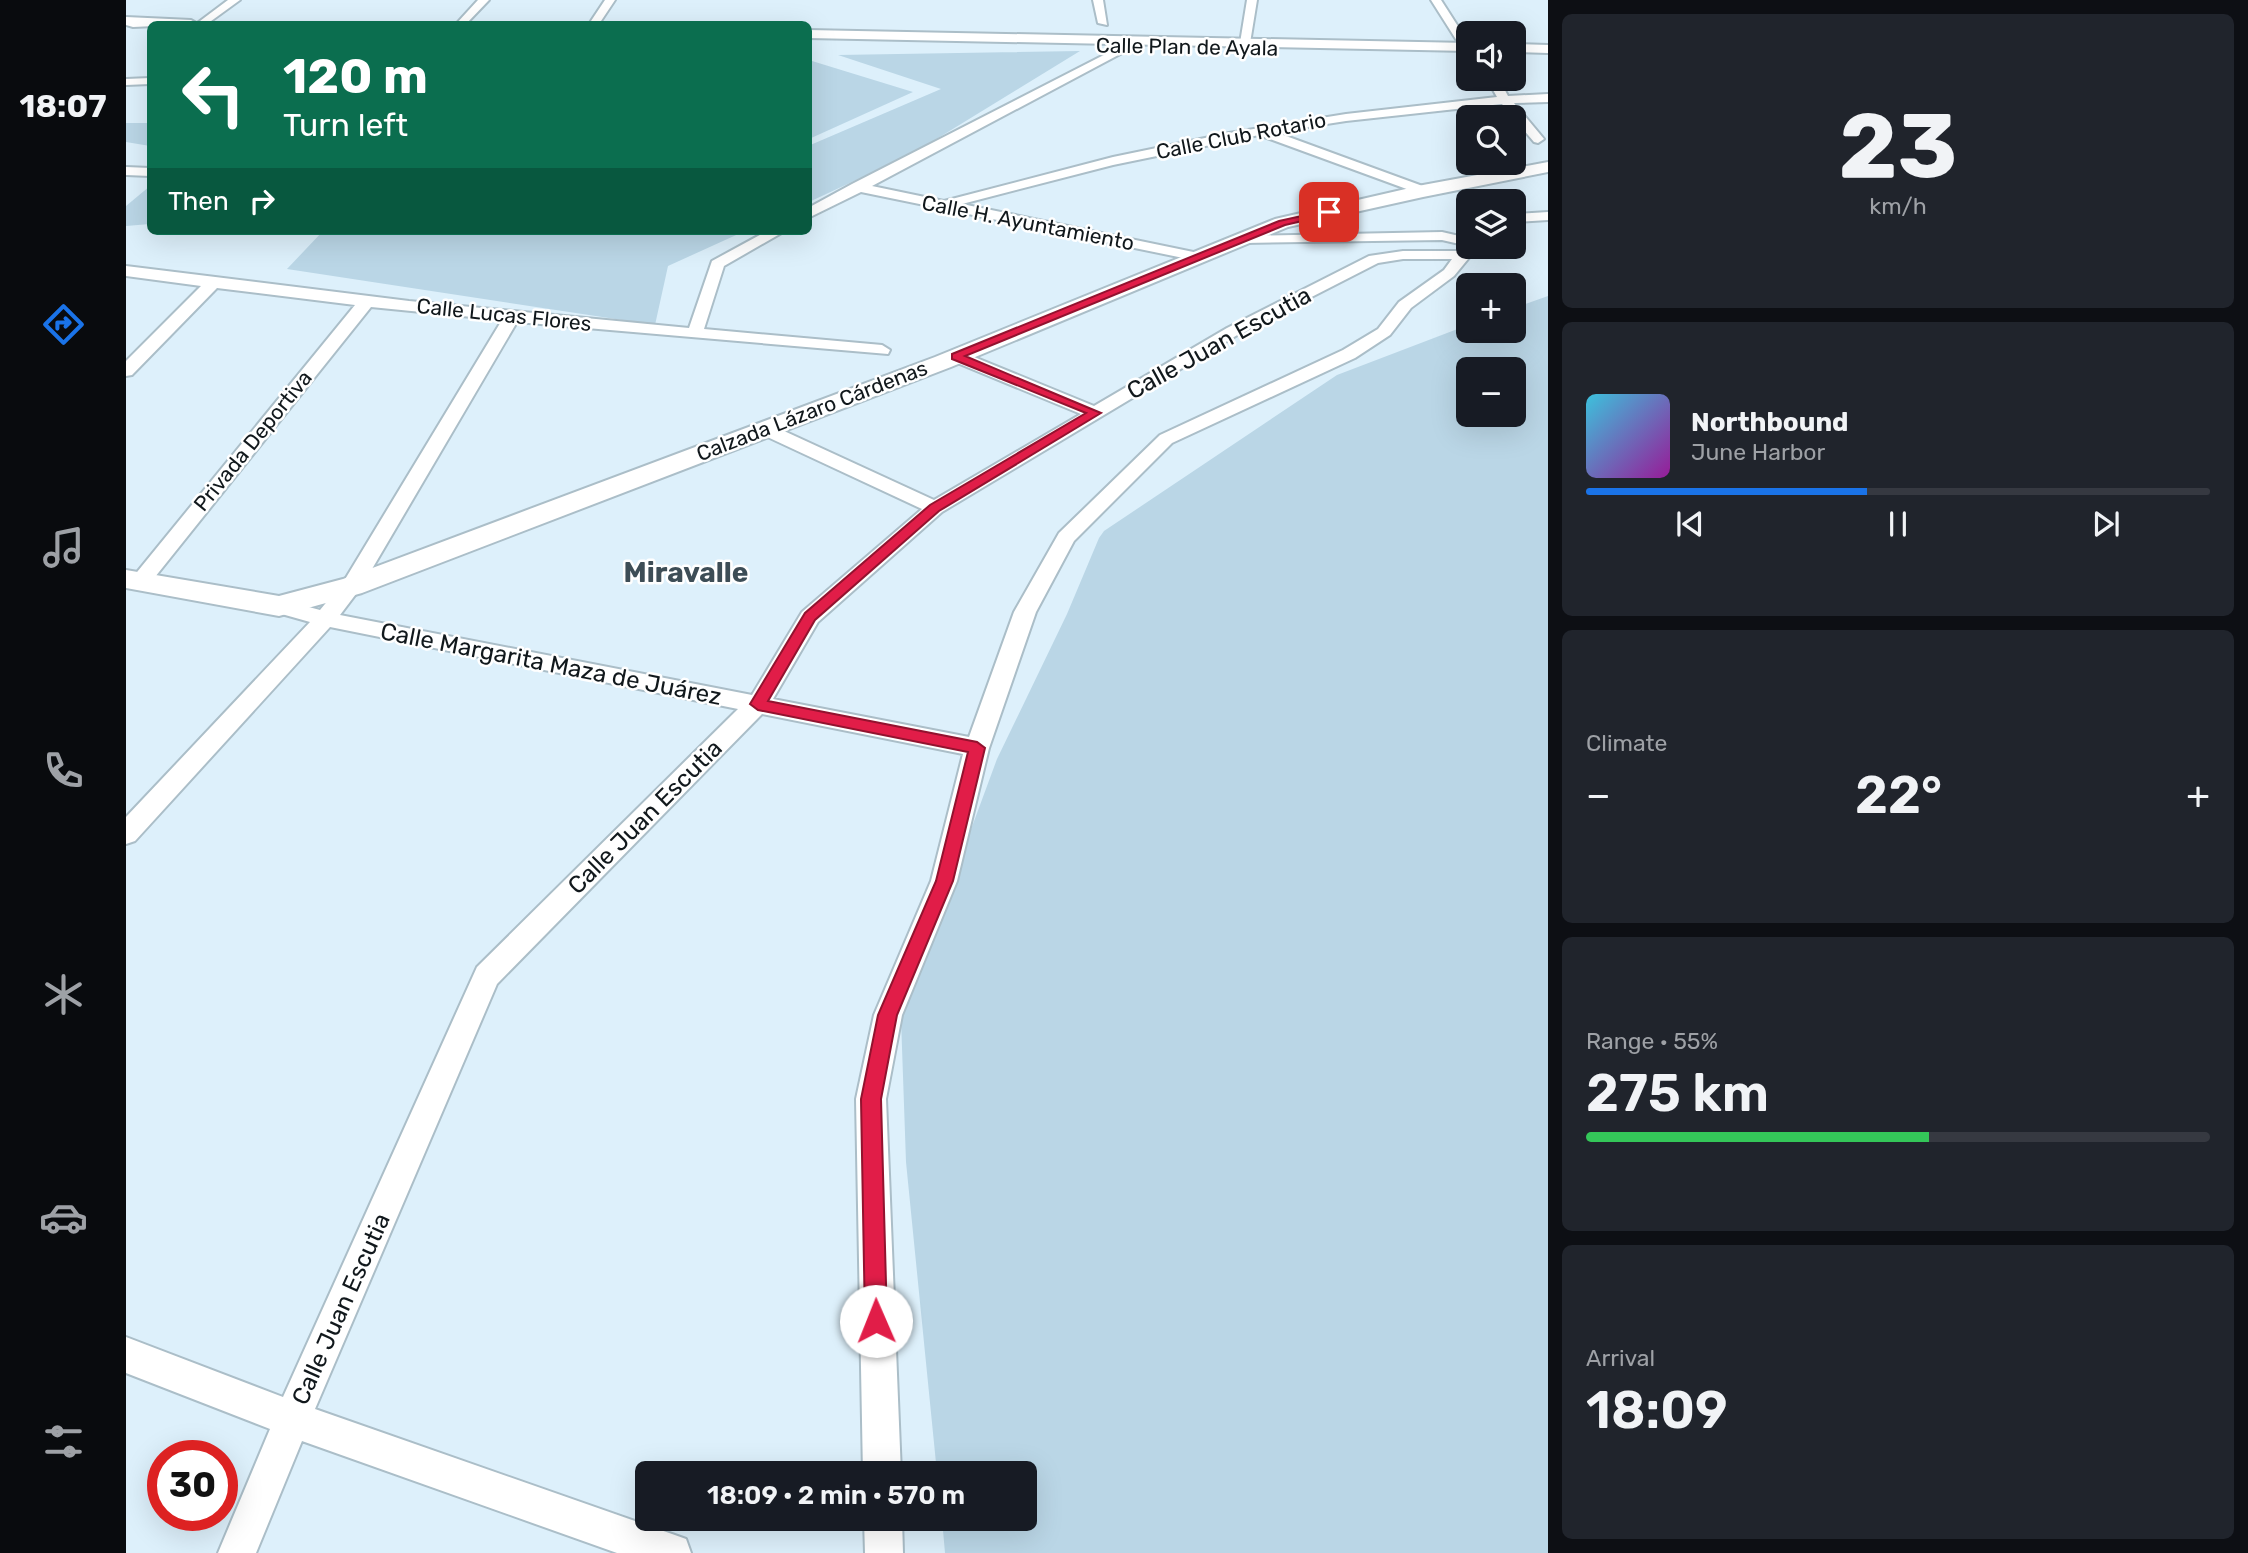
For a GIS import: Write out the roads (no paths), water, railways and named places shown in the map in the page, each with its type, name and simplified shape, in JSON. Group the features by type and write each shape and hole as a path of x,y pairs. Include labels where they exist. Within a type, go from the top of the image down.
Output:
{"street":[{"path":"205,21 235,0"},
{"path":"464,21 484,0"},
{"path":"596,21 610,0"},
{"path":"1098,0 1103,23"},
{"path":"1246,46 1252,0"},
{"path":"1436,0 1456,32"},
{"path":"126,21 147,23"},
{"name":"Calle Plan de Ayala","path":"812,34 906,34 939,40 1456,49"},
{"path":"812,212 1131,44"},
{"path":"1526,50 1548,51"},
{"path":"126,82 147,81"},
{"path":"1500,91 1538,139"},
{"name":"Calle Club Rotario","path":"940,206 1070,169 1312,120 1504,99 1548,98"},
{"path":"1259,131 1423,191"},
{"name":"Calzada Lázaro Cárdenas","path":"279,606 352,586 765,429 956,356 1282,223 1423,191 1548,167"},
{"path":"126,171 147,173"},
{"name":"Calle H. Ayuntamiento","path":"857,187 1198,257"},
{"path":"1526,217 1548,216"},
{"path":"695,333 717,264 771,235"},
{"path":"1244,239 1442,236 1456,241"},
{"name":"Calle Juan Escutia","path":"237,1553 292,1419 487,976 758,704 810,617 935,508 1233,331 1374,259 1456,247"},
{"path":"882,1461 871,1099 888,1015 944,881 977,748 1025,612 1066,538 1166,439 1384,332 1405,305 1449,273 1458,259"},
{"name":"Calle Lucas Flores","path":"126,271 212,284 513,316 882,350"},
{"path":"126,371 212,284"},
{"name":"Privada Deportiva","path":"140,582 373,301"},
{"path":"126,834 326,619 352,586 513,316"},
{"path":"956,356 1095,413"},
{"path":"765,429 935,508"},
{"name":"Calle Margarita Maza de Juárez","path":"140,582 279,606 326,619 977,748"},
{"path":"126,1355 292,1419 672,1553"},
{"path":"883,1531 884,1553"}],"district":[{"name":"Miravalle","path":"686,572"}]}
